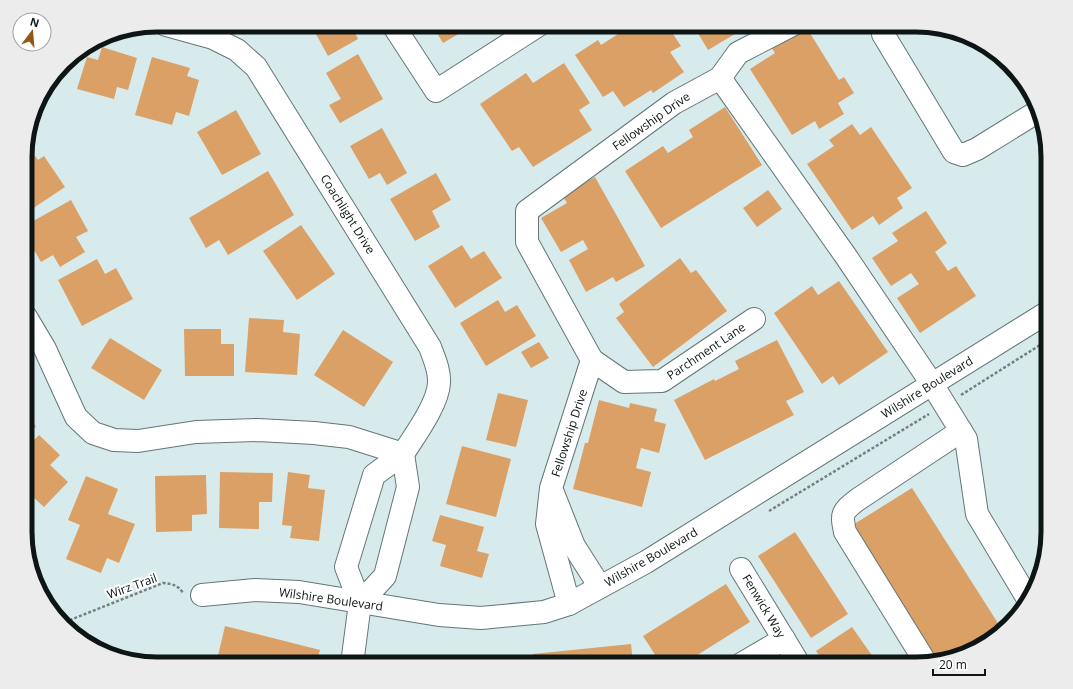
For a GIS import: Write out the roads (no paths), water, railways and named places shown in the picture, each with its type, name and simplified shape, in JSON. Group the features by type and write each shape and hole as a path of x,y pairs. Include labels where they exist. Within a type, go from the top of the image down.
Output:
{"street":[{"name":"Coachlight Drive","path":"191,32 213,38 237,50 256,66 430,347 437,364 440,382 432,407 403,454 374,475 346,567 360,603"},
{"path":"398,32 436,91 528,32"},
{"path":"778,32 738,53 720,78 845,255 932,384 966,439 978,514 1025,593"},
{"path":"883,32 954,152 963,155 977,150 1033,114"},
{"name":"Fellowship Drive","path":"569,604 547,524 551,488 592,360 527,242 526,211 674,103 720,78"},
{"name":"Wilshire Boulevard","path":"202,595 255,590 299,592 439,615 481,618 544,612 569,604 646,562 1041,316"},
{"name":"Parchment Lane","path":"592,360 624,382 662,381 754,319"},
{"path":"32,327 45,349 76,417 94,433 114,440 138,441 204,432 258,430 314,433 349,437 403,454 408,487 385,576 360,603 353,657"},
{"path":"922,657 845,532 842,519 845,509 857,500 961,431"},
{"name":"Fellowship Drive","path":"551,488 574,546 600,587"},
{"name":"Fenwick Way","path":"741,569 795,657"},
{"path":"752,657 784,639"}]}
